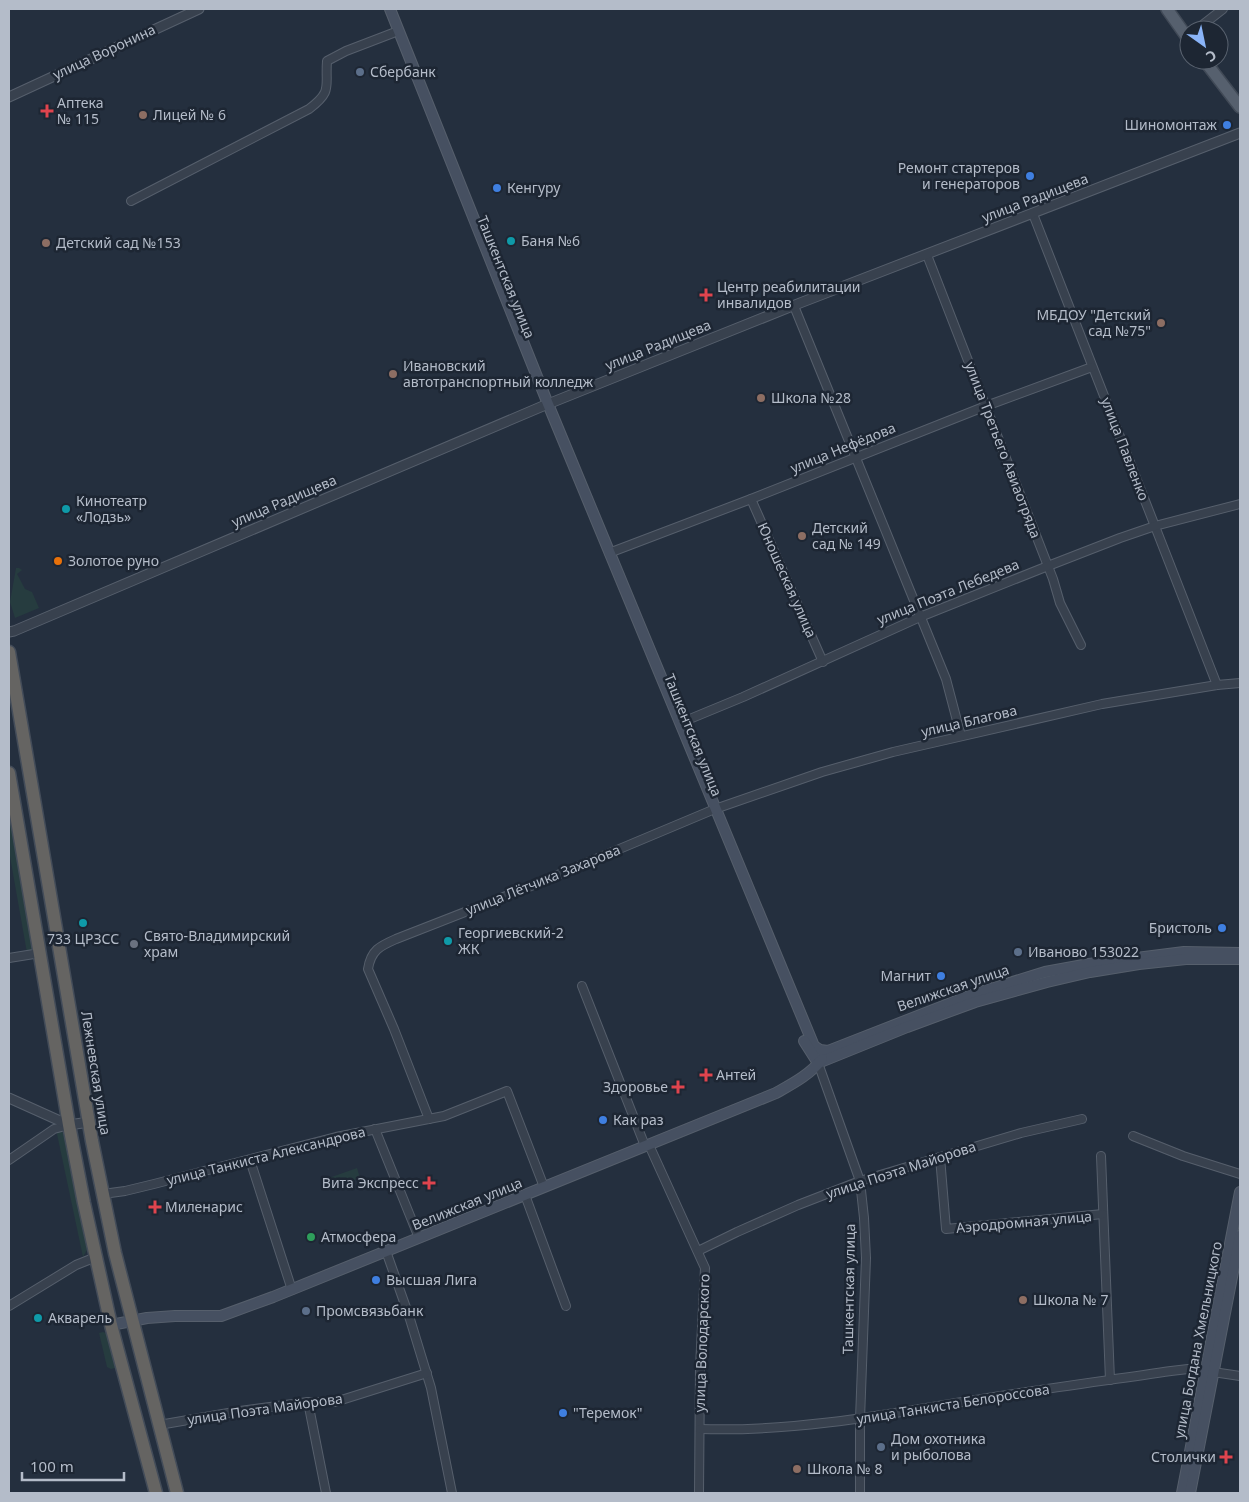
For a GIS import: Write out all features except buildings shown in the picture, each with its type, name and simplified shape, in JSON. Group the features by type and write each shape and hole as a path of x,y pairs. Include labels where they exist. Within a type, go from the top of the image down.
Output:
{"highway":[{"name":"Лежневская улица","path":"9,652 103,1194 115,1253 176,1493"},
{"path":"9,772 69,1125 111,1325 156,1493"}],"main road":[{"name":"Ташкентская улица","path":"383,9 396,32"},
{"name":"Ташкентская улица","path":"390,9 396,32 545,405 810,1047 825,1057"},
{"path":"1166,9 1179,23"},
{"path":"1212,70 1238,101"},
{"name":"Велижская улица","path":"111,1325 175,1316 221,1316 292,1290 776,1093 795,1082 825,1057 974,994 1045,972 1117,960 1184,952 1240,952"},
{"name":"Велижская улица","path":"825,1057 975,1002 1047,982 1090,972 1139,964 1186,959 1240,960"},
{"path":"810,1047 816,1048 825,1057"},
{"name":"улица Богдана Хмельницкого","path":"1190,1493 1240,1192"},
{"name":"улица Богдана Хмельницкого","path":"1182,1493 1240,1236"}],"street":[{"name":"улица Воронина","path":"9,96 199,9"},
{"path":"1209,20 1223,9"},
{"path":"130,202 309,109 320,101 325,94 328,86 327,61 346,51 396,32"},
{"name":"улица Радищева","path":"9,632 545,405 1240,133"},
{"name":"улица Павленко","path":"1033,214 1216,685"},
{"name":"улица Третьего Авиаотряда","path":"927,255 1053,579 1060,603 1081,645"},
{"path":"794,306 946,679 961,736"},
{"name":"улица Нефёдова","path":"607,554 986,406 1092,367"},
{"name":"Юношеская улица","path":"751,499 822,662"},
{"name":"улица Поэта Лебедева","path":"677,724 822,662 920,617 1048,566 1155,526 1240,504"},
{"name":"улица Благова","path":"713,810 822,772 893,752 1102,704 1216,685 1240,683"},
{"name":"улица Лётчика Захарова","path":"429,1119 368,969 370,958 377,949 396,939 524,889 713,810"},
{"path":"9,958 40,953"},
{"name":"улица Володарского","path":"582,986 648,1145 705,1268 700,1367 699,1493"},
{"name":"Ташкентская улица","path":"825,1057 860,1181 866,1258 860,1419 860,1493"},
{"name":"улица Танкиста Александрова","path":"103,1194 144,1186 375,1128 444,1116 507,1091 544,1187"},
{"path":"9,1098 69,1125"},
{"name":"улица Поэта Майорова","path":"698,1251 781,1212 860,1181 1021,1133 1082,1119"},
{"path":"9,1160 54,1129 89,1122"},
{"path":"375,1128 420,1238"},
{"path":"1132,1136 1183,1156 1240,1174"},
{"path":"1101,1156 1110,1380"},
{"name":"Аэродромная улица","path":"940,1157 946,1229 1103,1214"},
{"path":"250,1160 292,1290"},
{"path":"526,1195 566,1306"},
{"path":"386,1251 427,1373 452,1493"},
{"path":"9,1306 81,1262 96,1257"},
{"name":"улица Танкиста Белороссова","path":"700,1429 783,1427 860,1419 1188,1369 1240,1376"},
{"name":"улица Поэта Майорова","path":"159,1425 240,1410 308,1402 335,1402 427,1373"},
{"path":"308,1402 326,1493"}],"green space":[{"path":"16,568 22,570 17,574 25,589 32,592 39,608 15,618 10,602"},
{"path":"9,808 33,952 27,953 9,851"},
{"path":"61,1131 63,1133 87,1250 83,1257 57,1134"},
{"path":"357,1168 360,1178 326,1190 323,1180"},
{"path":"99,1333 108,1334 119,1367 111,1369 107,1367"}],"place":[{"name":"Сбербанк","path":"360,72"},
{"name":"Аптека № 115","path":"47,111"},
{"name":"Лицей № 6","path":"143,115"},
{"name":"Шиномонтаж","path":"1227,125"},
{"name":"Ремонт стартеров и генераторов","path":"1030,176"},
{"name":"Кенгуру","path":"497,188"},
{"name":"Баня №6","path":"511,241"},
{"name":"Детский сад №153","path":"46,243"},
{"name":"Центр реабилитации инвалидов","path":"706,295"},
{"name":"МБДОУ \"Детский сад №75\"","path":"1161,323"},
{"name":"Ивановский автотранспортный колледж","path":"393,374"},
{"name":"Школа №28","path":"761,398"},
{"name":"Кинотеатр «Лодзь»","path":"66,509"},
{"name":"Детский сад № 149","path":"802,536"},
{"name":"Золотое руно","path":"58,561"},
{"name":"733 ЦРЗСС","path":"83,923"},
{"name":"Бристоль","path":"1222,928"},
{"name":"Георгиевский-2 ЖК","path":"448,941"},
{"name":"Свято-Владимирский храм","path":"134,944"},
{"name":"Иваново 153022","path":"1018,952"},
{"name":"Магнит","path":"941,976"},
{"name":"Антей","path":"706,1075"},
{"name":"Здоровье","path":"678,1087"},
{"name":"Как раз","path":"603,1120"},
{"name":"Вита Экспресс","path":"429,1183"},
{"name":"Миленарис","path":"155,1207"},
{"name":"Атмосфера","path":"311,1237"},
{"name":"Высшая Лига","path":"376,1280"},
{"name":"Школа № 7","path":"1023,1300"},
{"name":"Промсвязьбанк","path":"306,1311"},
{"name":"Акварель","path":"38,1318"},
{"name":"\"Теремок\"","path":"563,1413"},
{"name":"Дом охотника и рыболова","path":"881,1447"},
{"name":"Столички","path":"1226,1457"},
{"name":"Школа № 8","path":"797,1469"}]}
